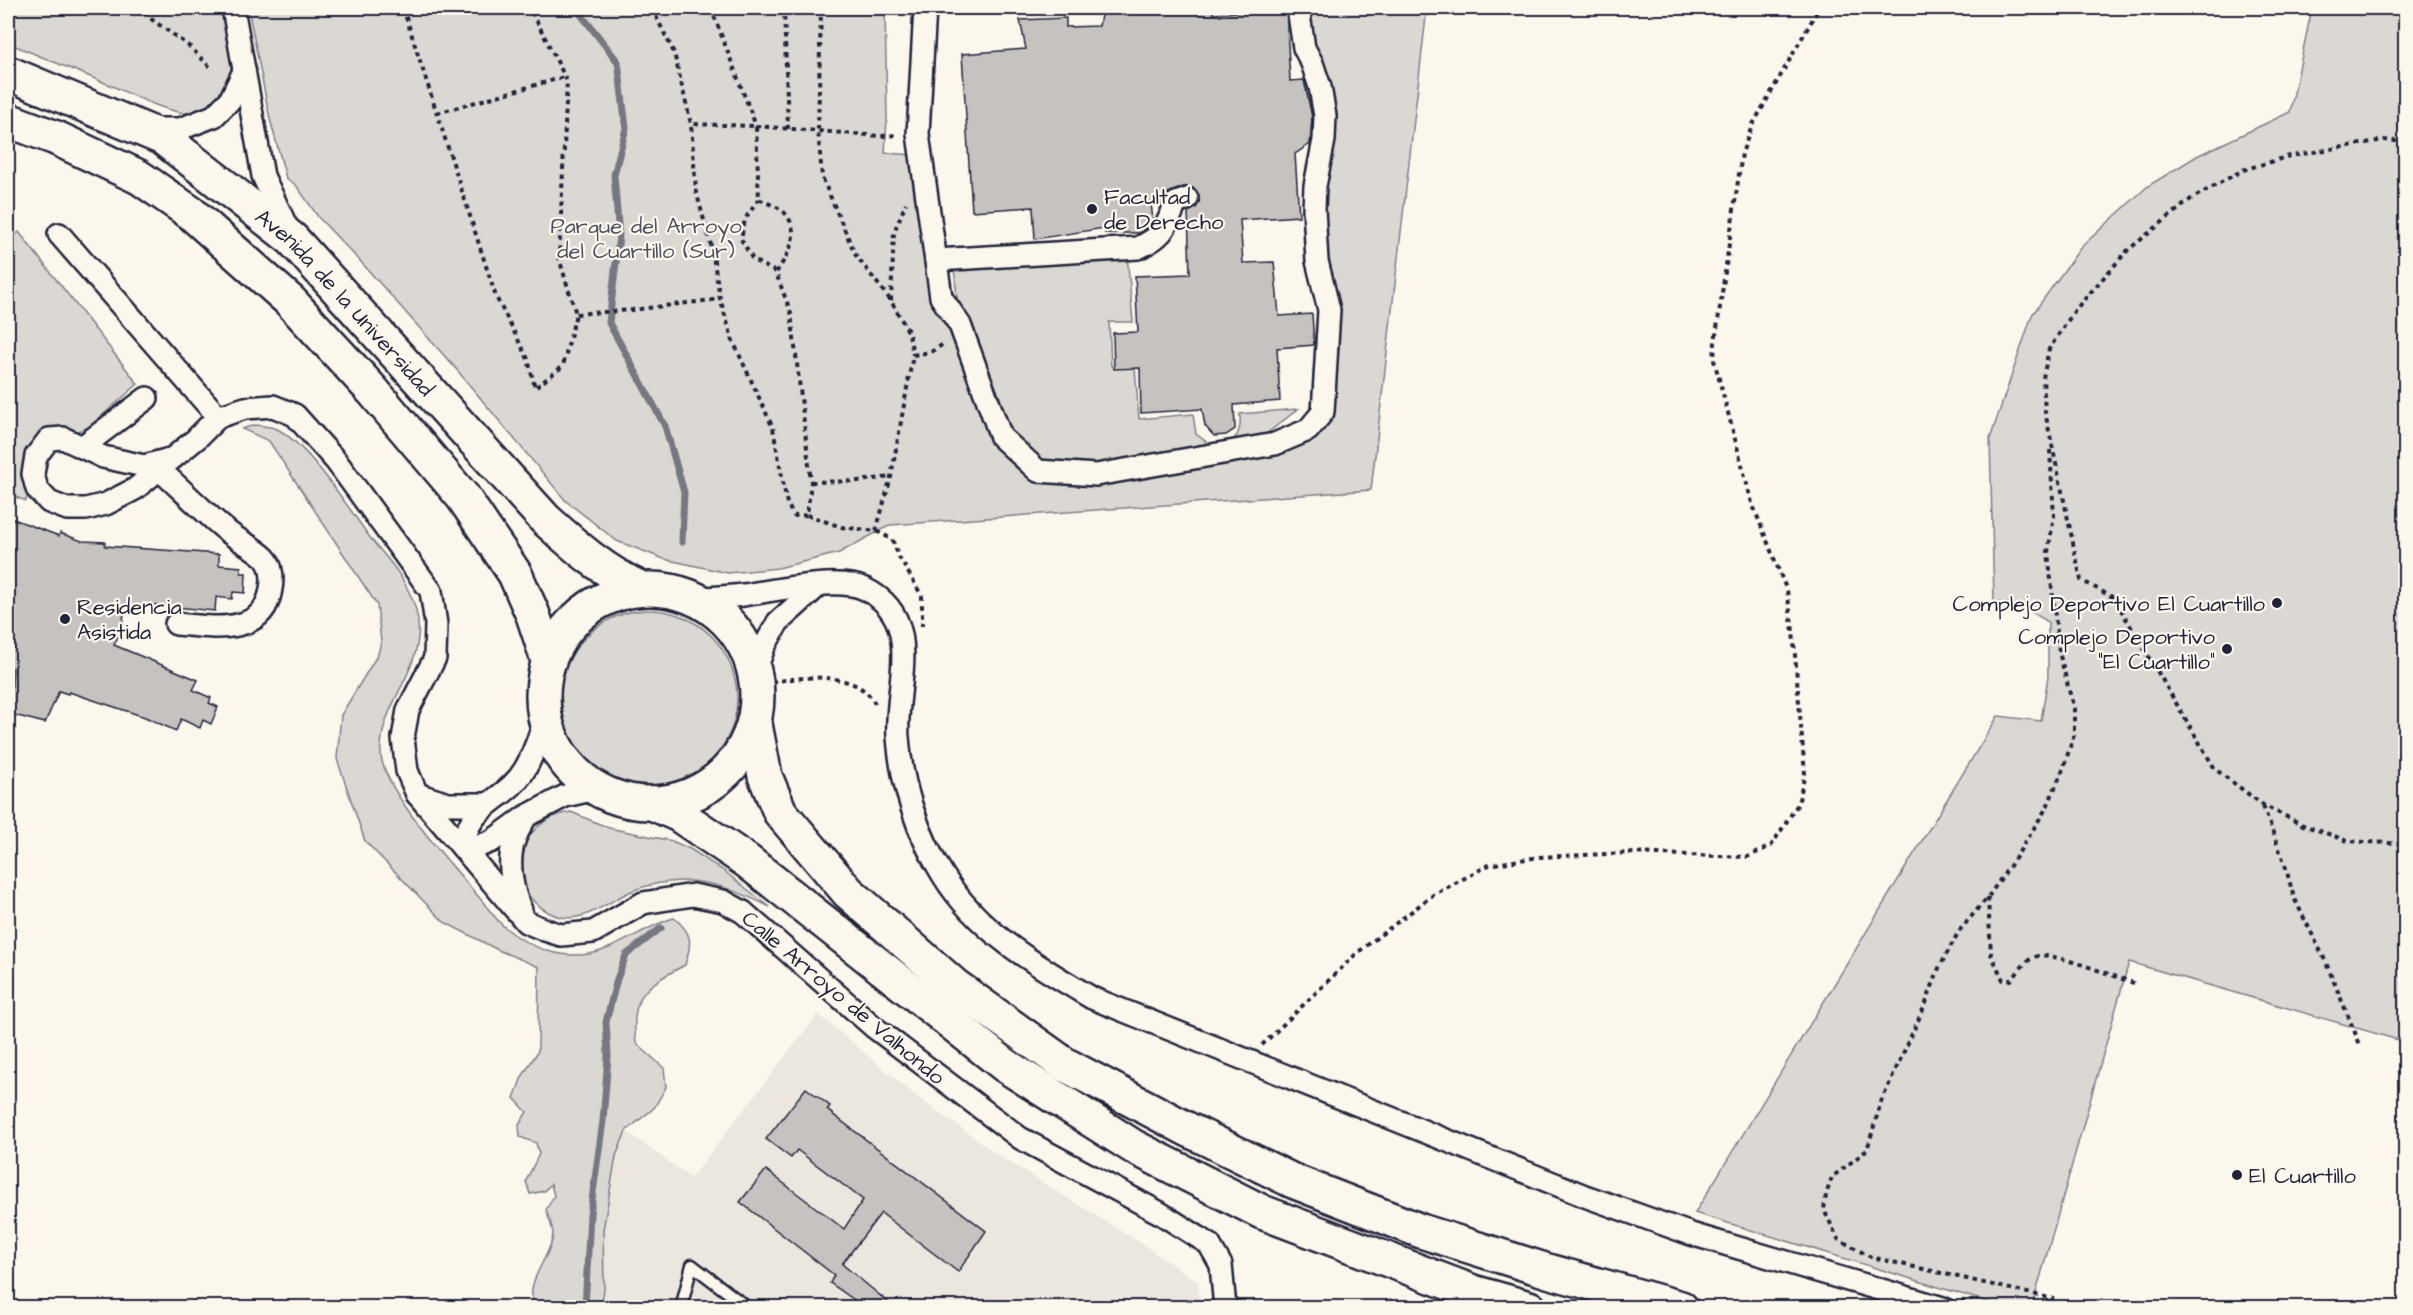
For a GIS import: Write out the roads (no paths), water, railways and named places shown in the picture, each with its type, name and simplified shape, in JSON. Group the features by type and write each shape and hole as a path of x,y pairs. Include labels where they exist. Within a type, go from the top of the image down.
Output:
{"highway":[{"name":"Avenida de la Universidad","path":"8,74 163,138 292,239 545,519 580,551 619,578 642,589"},
{"name":"Avenida de la Universidad","path":"8,120 56,138 139,177 191,213 290,301 373,391 463,497 515,574 533,615 548,660"},
{"path":"1529,1308 1473,1292 1262,1212 1134,1147 1006,1066 747,861 679,815 652,803 617,798 596,789 578,776 563,760 552,741 545,720 542,690 548,660 561,635 585,610 615,594 642,589 661,589 698,599 718,612 734,629 747,649 756,680 755,724 765,776 780,812 848,892 955,986 1064,1064 1282,1176 1421,1232 1548,1271 1681,1308"},
{"path":"652,803 680,799 695,793 723,775 743,750 755,724"}],"street":[{"path":"232,8 263,176 292,239"},
{"path":"925,8 918,134 941,297 960,325 1001,437 1038,471 1096,475 1275,444 1308,430 1323,412 1328,358 1329,310 1317,261 1314,209 1315,186 1324,140 1325,116 1320,87 1304,48 1298,8"},
{"path":"140,128 180,129 214,116 230,100 244,72"},
{"path":"936,260 1138,248 1156,239 1165,230 1176,203 1187,199"},
{"path":"58,234 218,417 166,463 135,489 106,504 86,509 67,509 50,502 37,489 33,474 36,456 50,439 63,438 103,457 144,466 166,463"},
{"path":"82,447 147,398"},
{"name":"Calle Arroyo de Valhondo","path":"218,417 245,408 273,406 295,415 336,461 431,591 436,624 435,658 408,710 403,738 407,771 417,794 526,922 561,935 593,932 643,903 693,895 723,901 743,912 875,1028 1020,1138 1160,1213 1209,1244 1221,1265 1225,1308"},
{"path":"166,463 228,532 266,559 271,571 271,590 263,609 249,623 221,628 176,624"},
{"path":"756,680 764,647 778,622 819,585"},
{"path":"698,599 819,585 846,585 864,589 890,608 901,630 904,666 898,705 898,738 912,810 926,845 943,875 973,914 1029,961 1092,998 1585,1196 1692,1234 1946,1303"},
{"path":"545,720 525,770 508,789 485,804 464,831 463,848 492,841 525,818 565,796 596,789"},
{"path":"417,794 448,804 485,804"},
{"path":"525,818 513,843 512,869 514,896 526,922"}],"lane":[{"path":"681,1308 692,1265 748,1308"}],"waterway":[{"path":"576,8 618,62 626,128 614,175 619,236 609,323 665,426 684,492 682,542"},
{"path":"585,1308 590,1214 603,1121 608,1056 606,1022 626,955 661,928"}],"place":[{"name":"Facultad de Derecho","path":"1092,209"},
{"name":"Complejo Deportivo El Cuartillo","path":"2277,603"},
{"name":"Residencia Asistida","path":"65,619"},
{"name":"Complejo Deportivo \"El Cuartillo\"","path":"2227,649"},
{"name":"El Cuartillo","path":"2237,1175"}],"park label":[{"name":"Parque del Arroyo del Cuartillo (Sur)","path":"646,238"}]}
